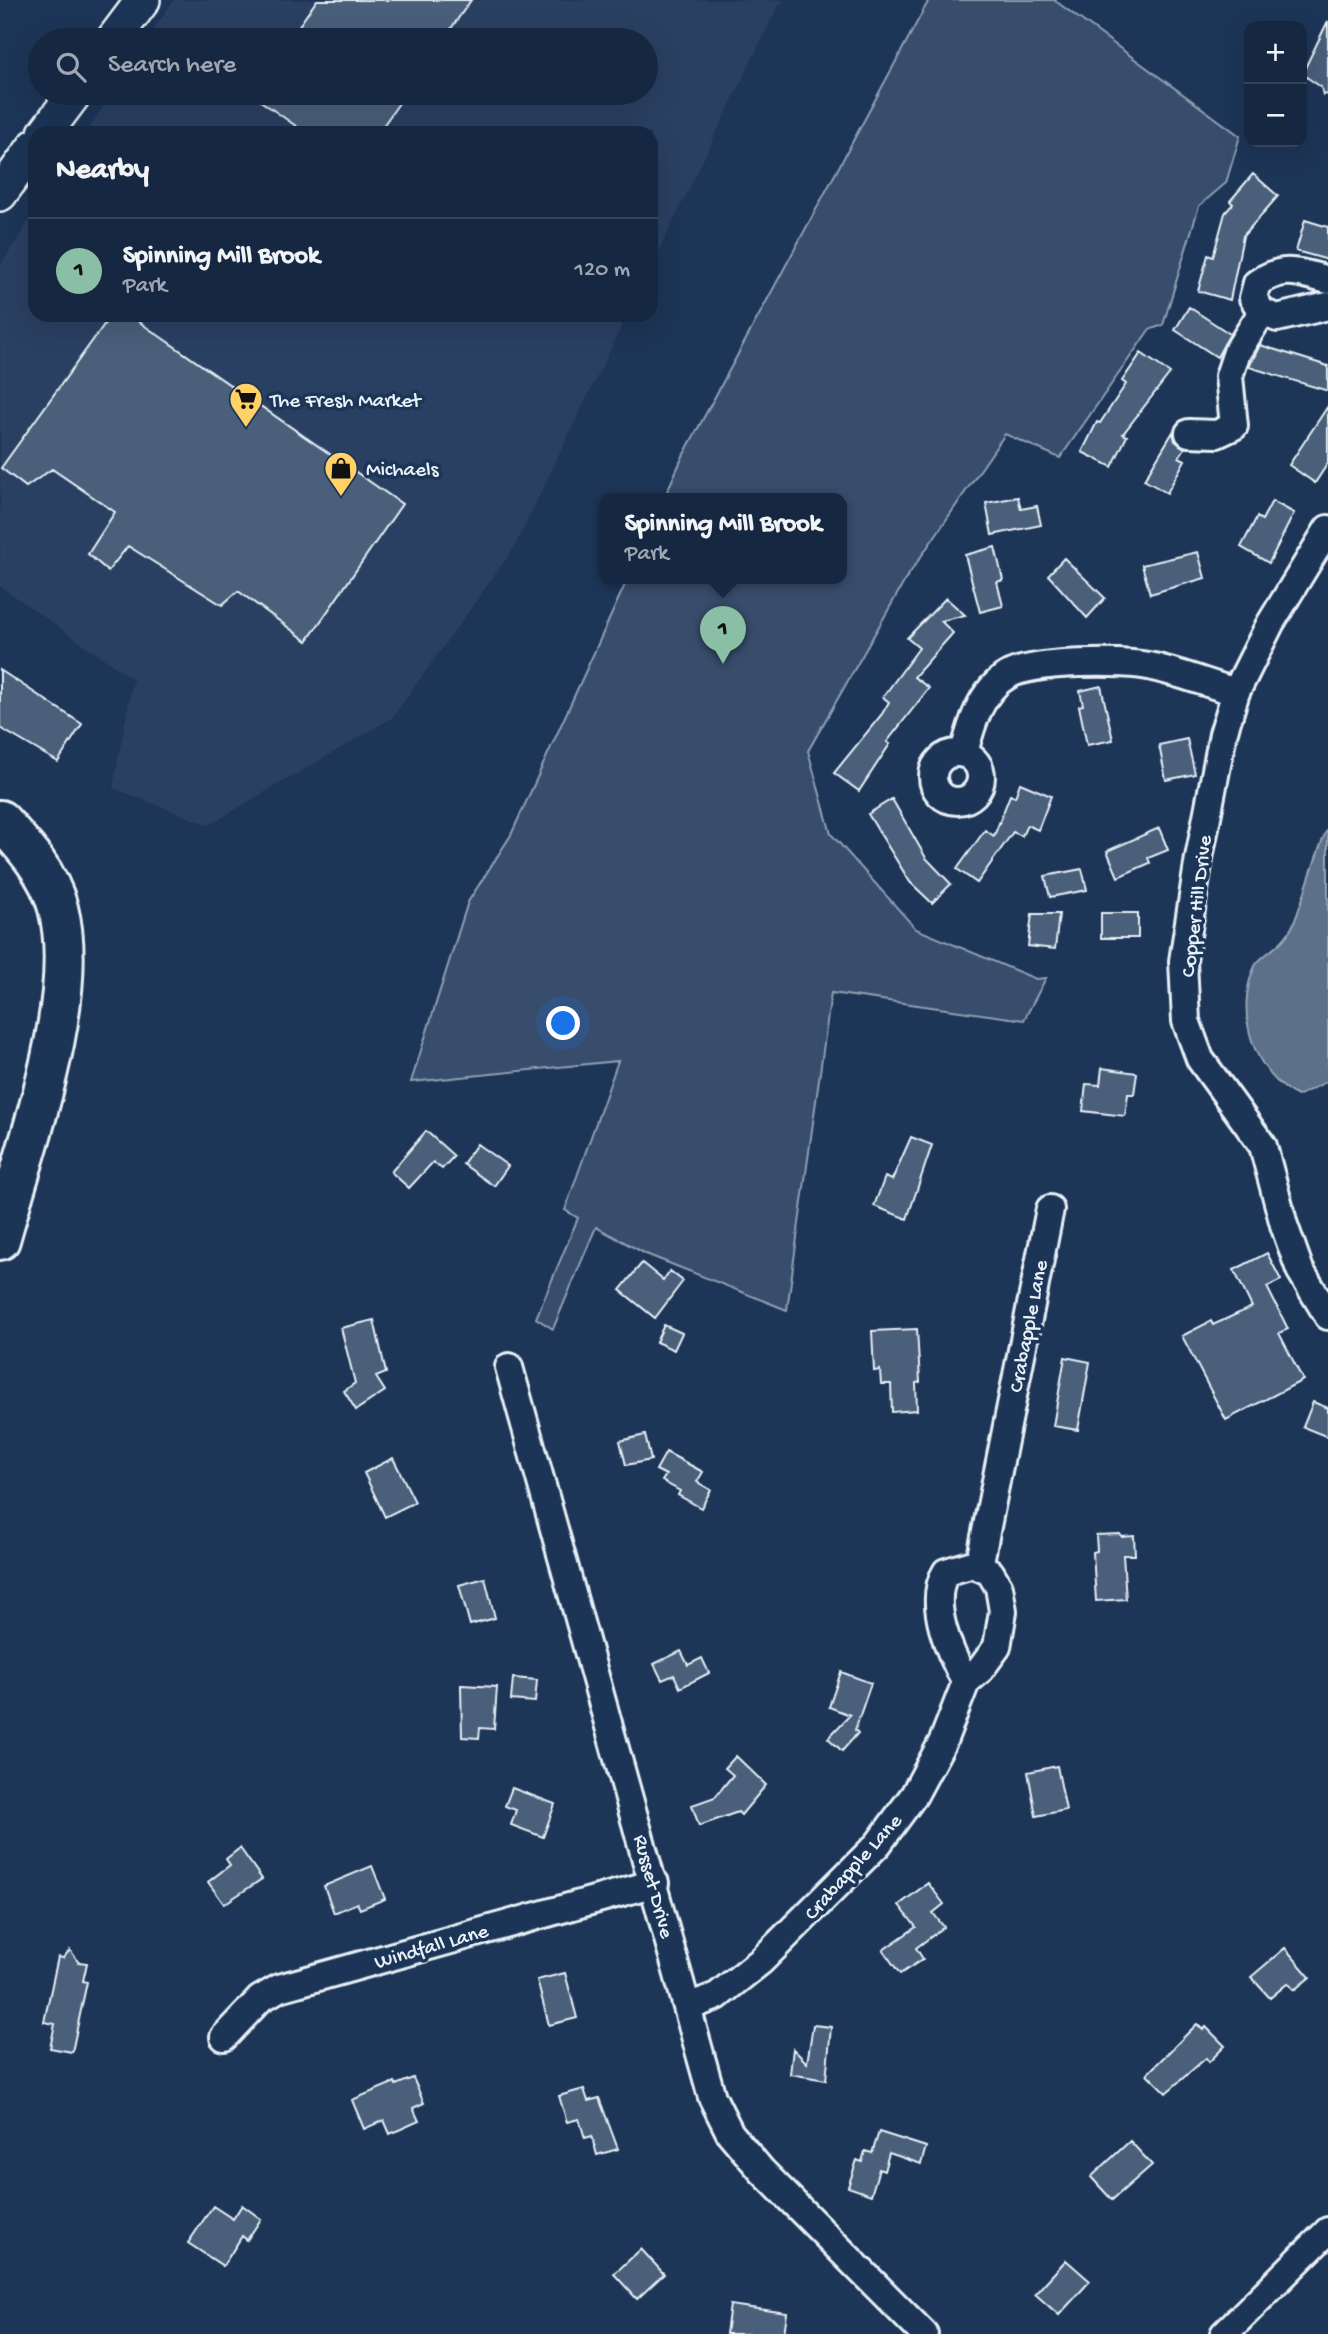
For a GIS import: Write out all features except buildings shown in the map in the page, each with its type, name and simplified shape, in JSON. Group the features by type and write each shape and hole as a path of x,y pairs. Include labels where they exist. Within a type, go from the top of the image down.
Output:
{"highway":[{"path":"0,820 34,856 58,907 65,965 57,1035 0,1240"},
{"path":"0,856 28,894 45,954 39,1016 0,1158"}],"main road":[{"path":"122,28 143,0"},
{"path":"50,126 66,105"},
{"path":"0,194 28,156"}],"street":[{"path":"1328,280 1290,270 1272,273 1257,283 1253,298 1262,313 1276,318 1328,306"},
{"path":"1189,433 1217,434 1234,425 1229,376 1237,352 1262,313"},
{"name":"Copper Hill Drive","path":"1328,529 1270,624 1236,692 1218,758 1183,961 1186,1021 1200,1059 1263,1146 1284,1225 1300,1270 1328,1317"},
{"path":"964,753 971,723 986,696 1008,675 1062,663 1150,666 1236,692"},
{"name":"Crabapple Lane","path":"688,2007 717,1996 761,1961 878,1844 914,1795 943,1741 966,1682 980,1670 997,1647 1003,1611 999,1587 990,1572 979,1567 1050,1209"},
{"name":"Russet Drive","path":"509,1367 655,1883 712,2098 730,2133 762,2171 924,2334"},
{"path":"966,1682 956,1664 939,1609 941,1581 946,1573 959,1566 973,1564 979,1567"},
{"name":"Windfall Lane","path":"224,2037 260,1999 279,1988 655,1883"},
{"path":"1224,2334 1328,2231"}],"shaded area":[{"path":"174,0 784,0 777,8 658,253 658,126 91,126 104,105 658,105 658,28 154,28"},
{"path":"929,0 1054,0 1240,136 1226,183 1199,206 1163,325 1149,330 1060,458 1005,434 907,577 808,751 831,834 916,929 1036,979 1046,978 1024,1020 831,993 787,1310 646,1254 596,1227 553,1329 536,1318 578,1218 565,1210 618,1061 411,1082 468,902 511,835 625,584 847,584 847,493 666,493 683,456"},
{"path":"28,223 28,322 624,322 514,548 392,718 209,825 113,788 133,679 0,586 0,266"},
{"path":"1328,827 1328,1081 1298,1096 1282,1086 1259,1058 1248,1021 1249,984 1258,961 1279,944 1294,923"}],"place":[{"name":"The Fresh Market","path":"246,429"},
{"name":"Michaels","path":"341,498"},
{"name":"Spinning Mill Brook","path":"723,664"}]}
